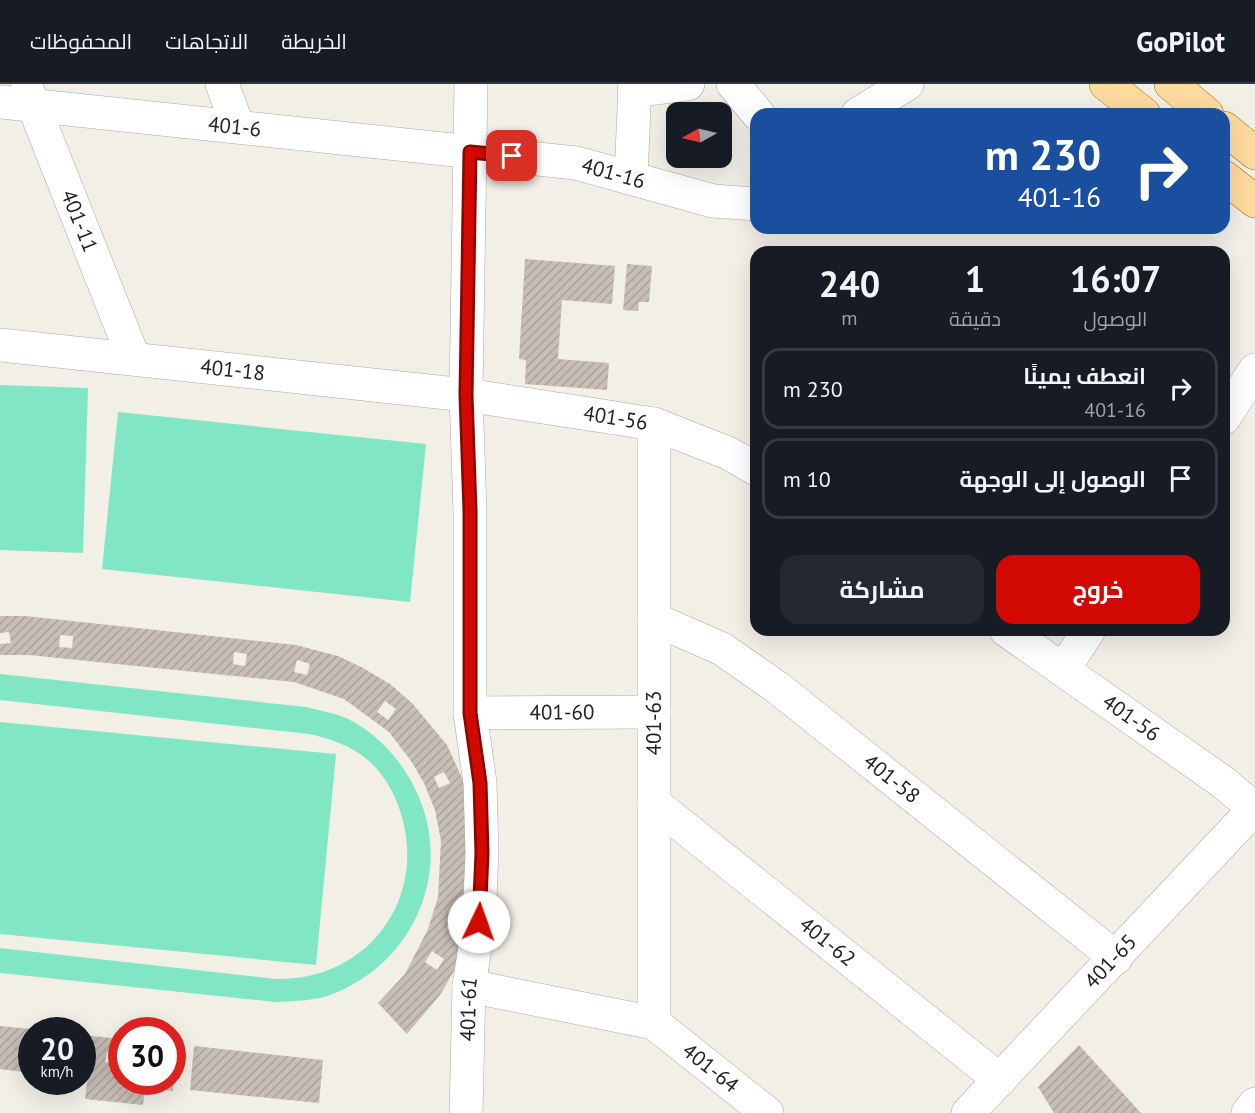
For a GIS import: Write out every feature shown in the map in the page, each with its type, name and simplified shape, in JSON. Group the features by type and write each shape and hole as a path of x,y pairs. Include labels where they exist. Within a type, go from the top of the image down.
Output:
{"main road":[{"path":"1106,84 1136,108"},
{"path":"1171,84 1200,108"},
{"path":"1230,133 1255,153"},
{"path":"1230,182 1255,201"}],"street":[{"path":"222,84 238,127"},
{"name":"401-61","path":"466,1113 469,986 479,922 482,853 480,783 470,713 470,511 466,395 471,84"},
{"path":"631,178 635,88 688,84"},
{"path":"732,84 753,108"},
{"path":"868,108 907,84"},
{"name":"401-6","path":"0,102 29,95 238,127 470,152"},
{"name":"401-11","path":"29,95 134,359"},
{"name":"401-16","path":"470,152 576,163 713,201 749,197"},
{"name":"401-18","path":"0,345 466,395"},
{"path":"1230,409 1255,370"},
{"name":"401-56","path":"466,395 654,424 728,453 750,466"},
{"name":"401-63","path":"654,424 654,1023"},
{"name":"401-58","path":"654,619 722,649 778,688 1116,958"},
{"name":"401-56","path":"1015,636 1224,783 1255,808"},
{"path":"1063,670 1085,636"},
{"name":"401-60","path":"470,713 654,712"},
{"name":"401-62","path":"654,803 1000,1080"},
{"name":"401-65","path":"968,1113 1255,808"},
{"path":"469,986 654,1023"},
{"name":"401-64","path":"654,1023 767,1113"},
{"path":"1248,1113 1255,1104"}],"green space":[{"path":"0,385 88,388 83,553 0,550"},
{"path":"118,412 426,444 410,602 102,569"},
{"path":"0,674 306,707 339,716 361,726 398,760 417,793 427,822 431,852 428,882 420,910 406,936 387,959 363,978 328,996 299,1001 276,1002 0,973 0,948 276,979 308,976 337,967 361,951 381,931 396,907 405,879 407,849 402,817 386,781 368,760 342,744 309,734 0,700"},
{"path":"0,722 336,754 316,965 0,934"}],"building":[{"path":"525,259 615,266 612,304 562,300 558,359 609,363 607,390 525,384 526,360 519,359"},
{"path":"627,264 652,266 649,302 639,302 638,311 623,310"},
{"path":"0,616 25,616 296,645 338,656 363,668 390,684 412,703 447,745 472,800 461,959 440,995 407,1034 378,1003 405,974 428,929 438,897 441,841 435,810 424,783 389,732 344,699 294,682 29,655 0,655 0,644 11,643 9,632 0,633","holes":["60,635 73,636 72,648 59,647","234,652 247,654 245,666 233,664","297,660 310,664 307,675 294,672","385,701 396,709 388,720 377,712","444,772 450,783 439,788 434,777","432,951 444,959 437,970 425,962"]},
{"path":"0,1026 18,1028 18,1071 0,1069"},
{"path":"96,1036 108,1038 105,1062 108,1062 108,1095 144,1095 143,1105 85,1099 85,1095 96,1095"},
{"path":"1079,1045 1141,1113 1054,1113 1038,1087"},
{"path":"194,1046 323,1060 319,1103 190,1090"}],"route":[{"path":"479,922 482,853 480,783 470,713 470,511 466,395 470,152 512,156"}]}
